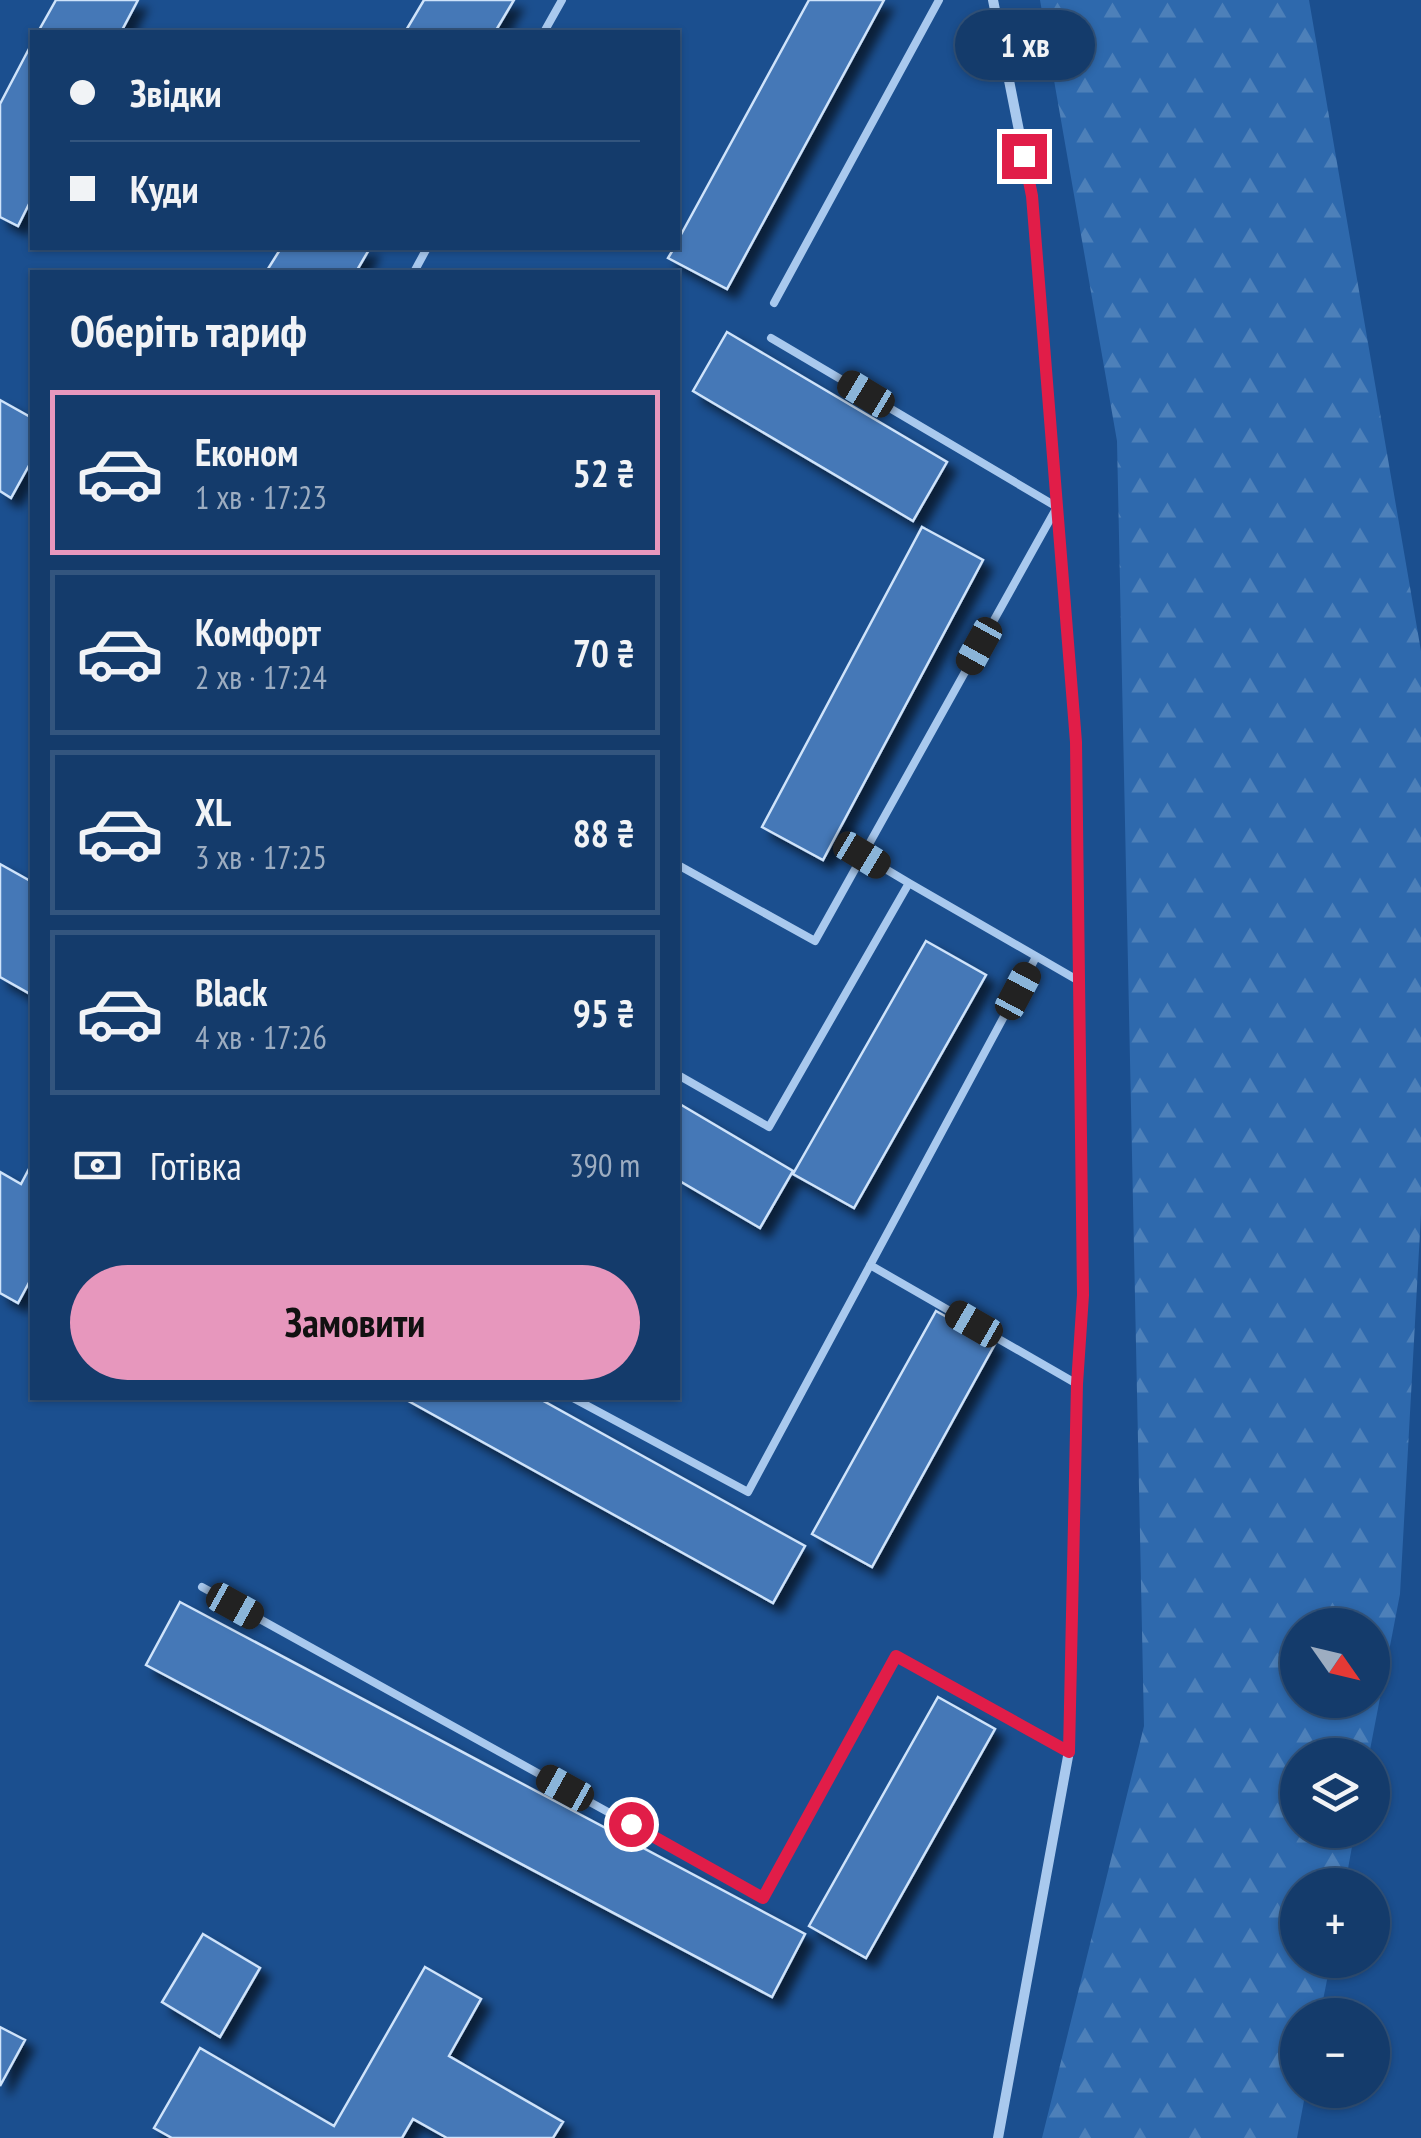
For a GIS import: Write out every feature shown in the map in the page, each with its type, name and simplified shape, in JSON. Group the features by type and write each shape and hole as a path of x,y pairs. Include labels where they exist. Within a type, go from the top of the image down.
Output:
{"street":[{"path":"993,0 1032,196 1076,742 1083,1295 1077,1384 1069,1752 998,2138"}],"lane":[{"path":"545,30 562,0"},
{"path":"774,303 939,0"},
{"path":"680,865 815,941 1057,507 771,338"},
{"path":"862,855 1079,981"},
{"path":"680,1076 768,1127 908,883"},
{"path":"577,1400 748,1492 1036,957"},
{"path":"870,1266 1077,1384"},
{"path":"202,1587 763,1898 896,1656 1069,1752"}],"green space":[{"path":"1040,0 1309,0 1421,651 1421,1214 1400,1594 1390,1646 1390,1608 1280,1608 1280,1718 1376,1718 1372,1738 1280,1738 1280,1848 1352,1848 1348,1868 1280,1868 1280,1978 1327,1978 1323,1998 1280,1998 1280,2108 1303,2108 1297,2138 1042,2138 1144,1726 1117,441"}],"building":[{"path":"56,0 138,0 122,30 39,30"},
{"path":"424,0 514,0 496,30 406,30"},
{"path":"809,0 884,0 727,289 668,258 673,250 680,250 680,236"},
{"path":"30,47 30,202 18,226 0,217 0,104"},
{"path":"280,250 369,250 357,270 267,270"},
{"path":"727,332 947,462 913,521 693,391"},
{"path":"0,400 30,417 30,464 11,498 0,491"},
{"path":"922,527 983,560 823,860 762,827"},
{"path":"0,864 30,881 30,994 0,977"},
{"path":"926,941 986,975 854,1208 793,1174"},
{"path":"680,1104 793,1171 760,1228 680,1181"},
{"path":"30,1167 30,1281 18,1303 0,1293 0,1172 21,1184"},
{"path":"936,1311 995,1344 872,1567 812,1534"},
{"path":"407,1400 542,1400 805,1546 773,1603"},
{"path":"180,1602 805,1934 772,1997 146,1665"},
{"path":"938,1697 995,1729 866,1958 809,1926"},
{"path":"203,1934 260,1968 220,2037 162,2002"},
{"path":"425,1967 481,1999 449,2056 563,2122 553,2138 447,2138 413,2119 402,2138 172,2138 154,2128 200,2048 334,2126"},
{"path":"0,2027 25,2040 0,2086"}],"route":[{"path":"631,1824 763,1898 896,1656 1069,1752 1077,1384 1083,1295 1076,742 1032,196 1024,156"}]}
